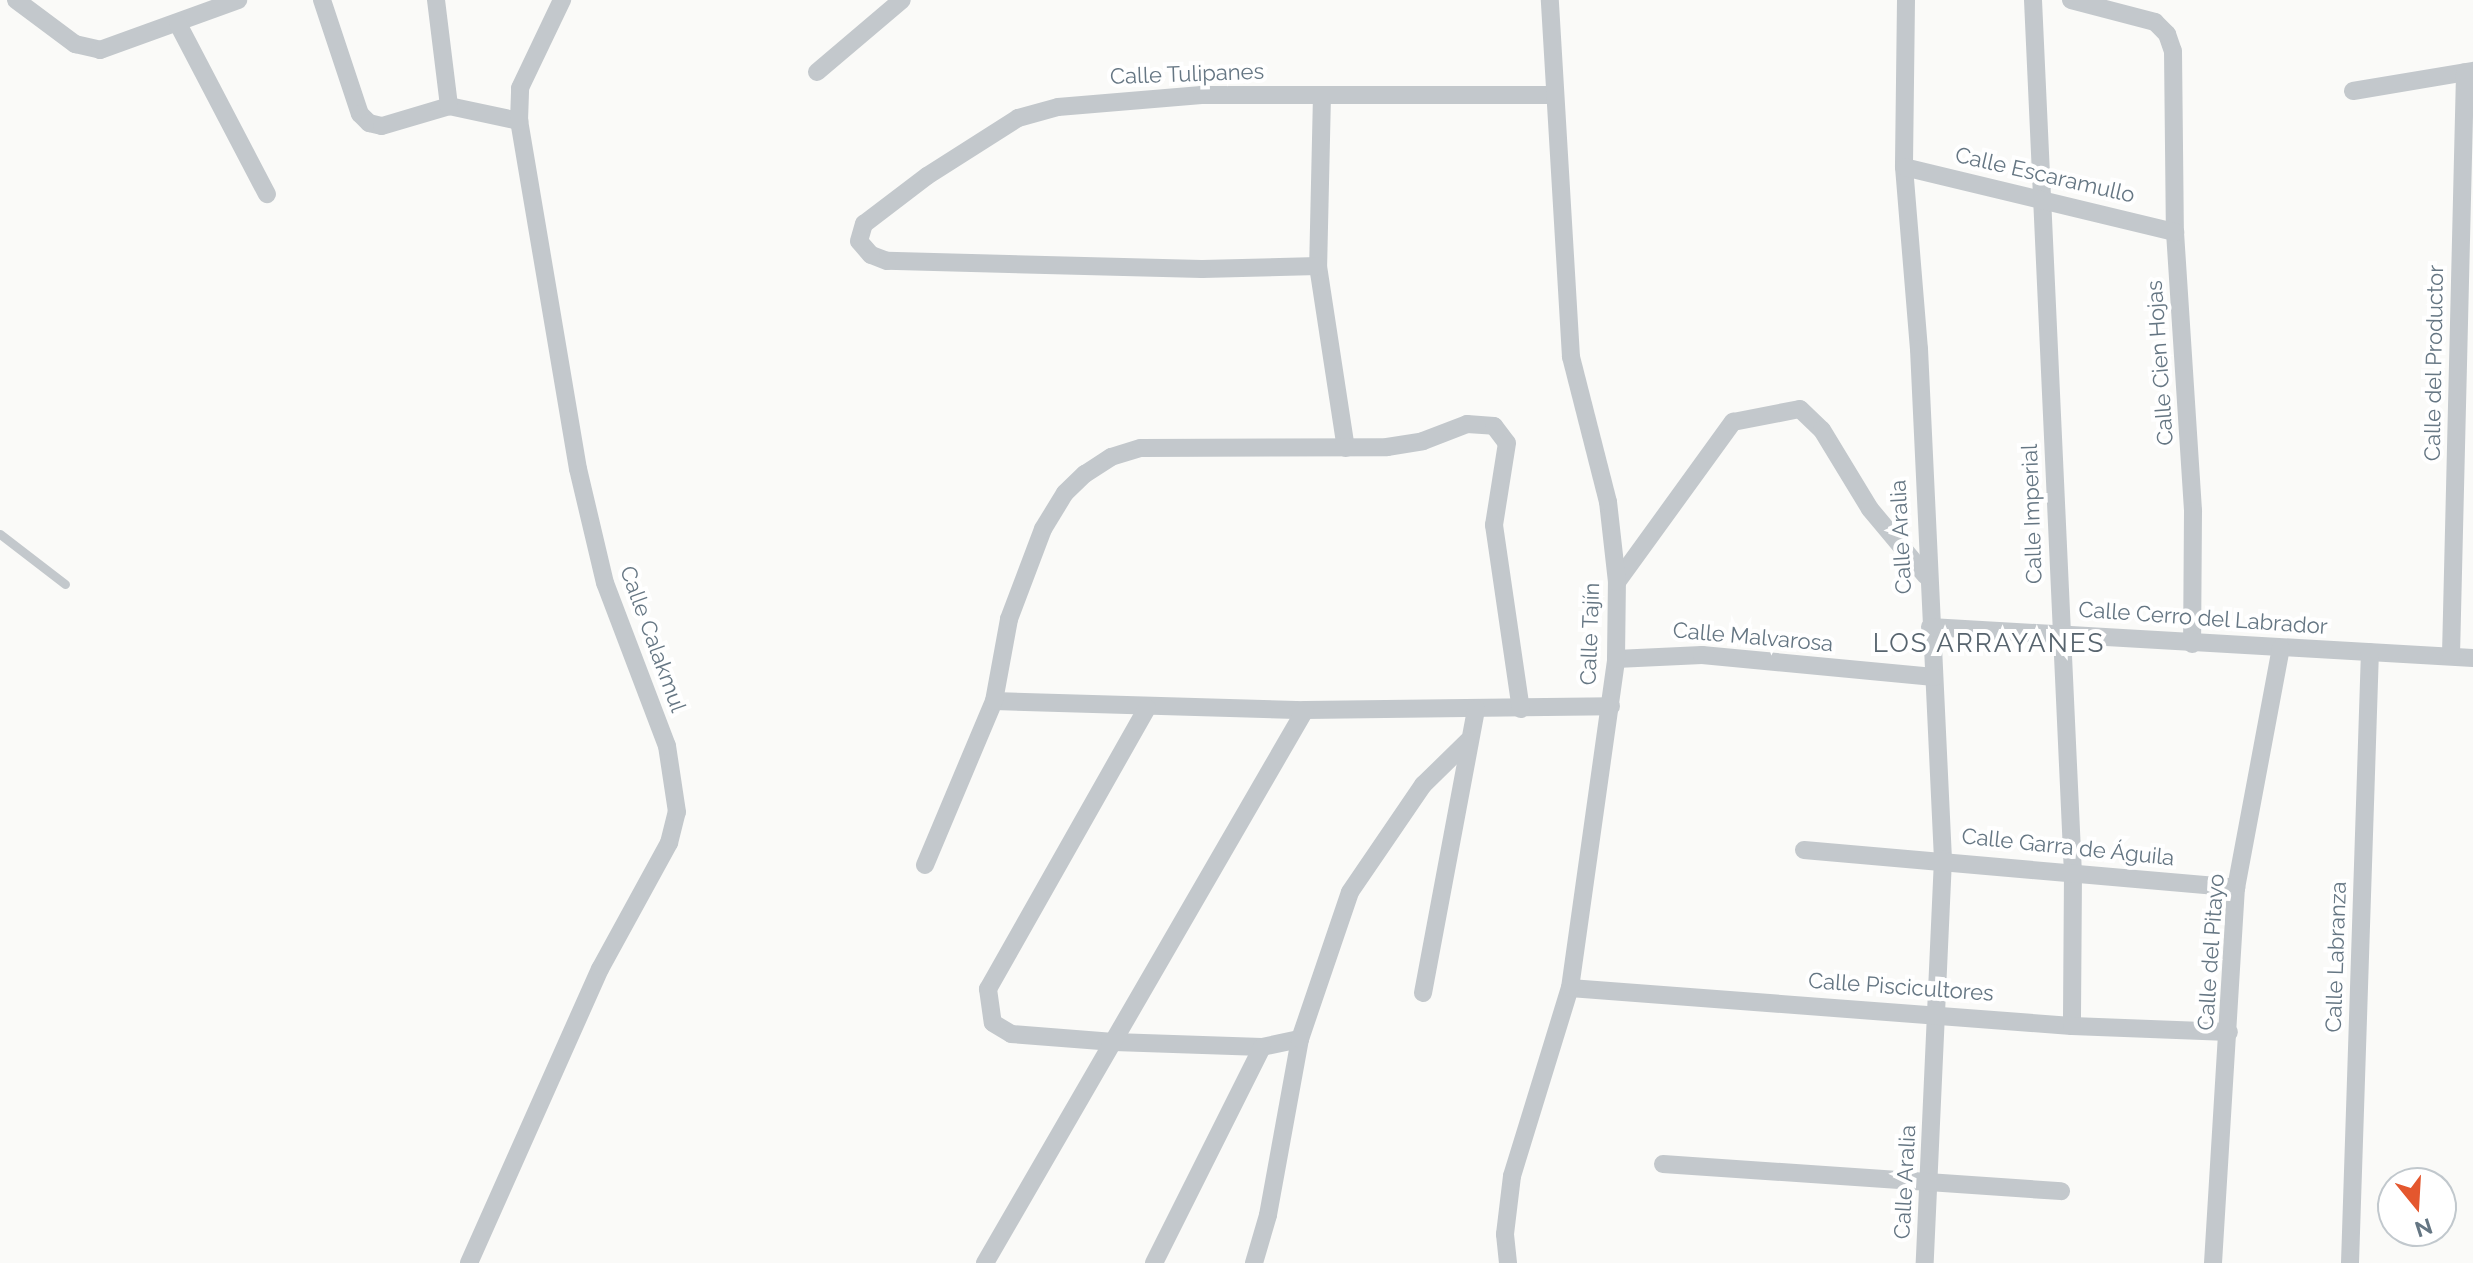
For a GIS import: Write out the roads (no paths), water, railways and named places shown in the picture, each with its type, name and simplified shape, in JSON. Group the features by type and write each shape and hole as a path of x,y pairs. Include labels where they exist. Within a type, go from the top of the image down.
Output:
{"street":[{"path":"16,0 37,7 88,49 112,48 238,0"},
{"path":"322,0 365,119 382,126 449,106 519,121"},
{"path":"436,0 449,106"},
{"name":"Calle Calakmul","path":"469,1263 600,969 669,843 677,812 667,746 605,583 578,469 519,121 520,88 562,0"},
{"path":"817,72 902,0"},
{"name":"Calle Tajín","path":"1508,1263 1505,1234 1512,1176 1570,988 1616,659 1617,582 1608,502 1571,357 1550,0"},
{"name":"Calle Aralia","path":"1906,0 1904,167 1919,349 1926,576 1943,859 1940,1013 1925,1263"},
{"name":"Calle Imperial","path":"2033,0 2073,873 2072,1026"},
{"name":"Calle Cien Hojas","path":"2071,0 2155,22 2167,34 2176,79 2175,232 2193,511 2192,644"},
{"path":"178,24 267,194"},
{"path":"2353,91 2469,71"},
{"name":"Calle del Productor","path":"2451,655 2465,423 2469,71"},
{"path":"1322,95 1318,266 1346,448"},
{"name":"Calle Tulipanes","path":"1318,266 1202,269 887,261 863,248 860,232 927,176 1018,118 1038,112 1103,101 1322,95 1555,95"},
{"name":"Calle Escaramullo","path":"1904,167 2043,196 2175,232"},
{"path":"1617,582 1733,422 1800,409 1822,430 1870,509 1926,576"},
{"path":"925,865 994,701 1009,619 1043,529 1065,493 1085,474 1111,457 1141,448 1346,448 1423,441 1467,424 1486,424 1502,433 1507,456 1498,483 1494,525 1521,709"},
{"name":"Calle Cerro del Labrador","path":"1930,627 2473,658"},
{"name":"Calle del Pitayo","path":"2213,1263 2236,888 2281,648"},
{"name":"Calle Labranza","path":"2350,1263 2370,652"},
{"name":"Calle Malvarosa","path":"1616,659 1670,653 1934,677"},
{"path":"994,701 1147,708 1305,710 1611,706"},
{"path":"1147,708 988,989 993,1023 1011,1034 1114,1042 1262,1047 1300,1039"},
{"path":"1423,993 1476,709"},
{"path":"985,1263 1305,710"},
{"path":"1254,1263 1268,1215 1300,1039 1350,892 1423,785 1468,741"},
{"name":"Calle Garra de Águila","path":"1804,850 1943,859 2236,888"},
{"name":"Calle Piscicultores","path":"1570,988 1940,1013 2072,1026 2229,1032"},
{"path":"1154,1263 1262,1047"},
{"path":"1663,1164 2061,1191"}],"lane":[{"path":"0,534 65,584"}],"district":[{"name":"LOS ARRAYANES","path":"1989,644"}]}
